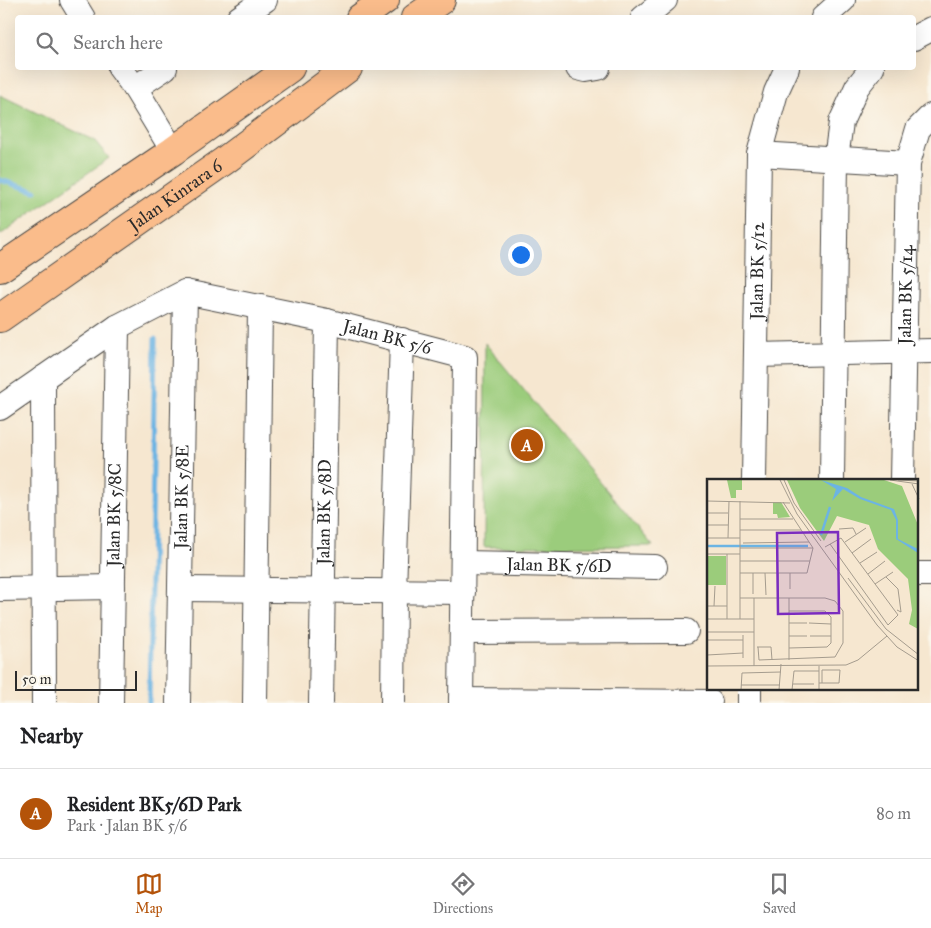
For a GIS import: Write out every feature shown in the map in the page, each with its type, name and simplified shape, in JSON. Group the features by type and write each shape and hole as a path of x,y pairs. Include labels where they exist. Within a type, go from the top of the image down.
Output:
{"main road":[{"path":"364,15 385,0"},
{"path":"419,15 441,0"},
{"path":"0,268 287,70"},
{"name":"Jalan Kinrara 6","path":"0,318 224,161 345,70"},
{"path":"173,150 193,161 224,161"},
{"path":"166,202 174,177 173,150"}],"street":[{"path":"72,0 81,15"},
{"path":"243,15 265,0"},
{"path":"647,15 666,0"},
{"path":"827,15 843,0"},
{"path":"916,37 931,29"},
{"path":"122,70 135,88 173,150"},
{"path":"135,88 162,70"},
{"name":"Jalan BK 5/12","path":"754,479 759,154 776,92 786,70"},
{"path":"832,479 832,353 836,159 841,122 857,87 870,70"},
{"name":"Jalan BK 5/14","path":"902,479 908,163 918,129 931,116"},
{"path":"759,154 908,163"},
{"path":"0,408 117,327 185,292"},
{"name":"Jalan BK 5/6","path":"185,292 327,321 465,357 461,701"},
{"name":"Jalan BK 5/8E","path":"178,703 185,292"},
{"path":"255,703 260,307"},
{"name":"Jalan BK 5/8D","path":"321,703 327,321"},
{"name":"Jalan BK 5/8C","path":"112,703 117,327"},
{"path":"393,703 394,592 402,340"},
{"path":"756,355 931,351"},
{"path":"43,378 44,703"},
{"name":"Jalan BK 5/6D","path":"463,563 655,566"},
{"path":"918,574 931,574"},
{"path":"0,589 113,587"},
{"path":"180,589 462,592"},
{"path":"462,632 686,631"},
{"path":"749,703 750,690"},
{"path":"461,701 710,702"}],"green space":[{"path":"0,95 95,141 109,158 0,235"},
{"path":"485,343 653,546 484,547"}],"waterway":[{"path":"0,180 35,191"},
{"path":"149,703 155,339"}],"place":[{"name":"Resident BK5/6D Park","path":"527,445"}]}
